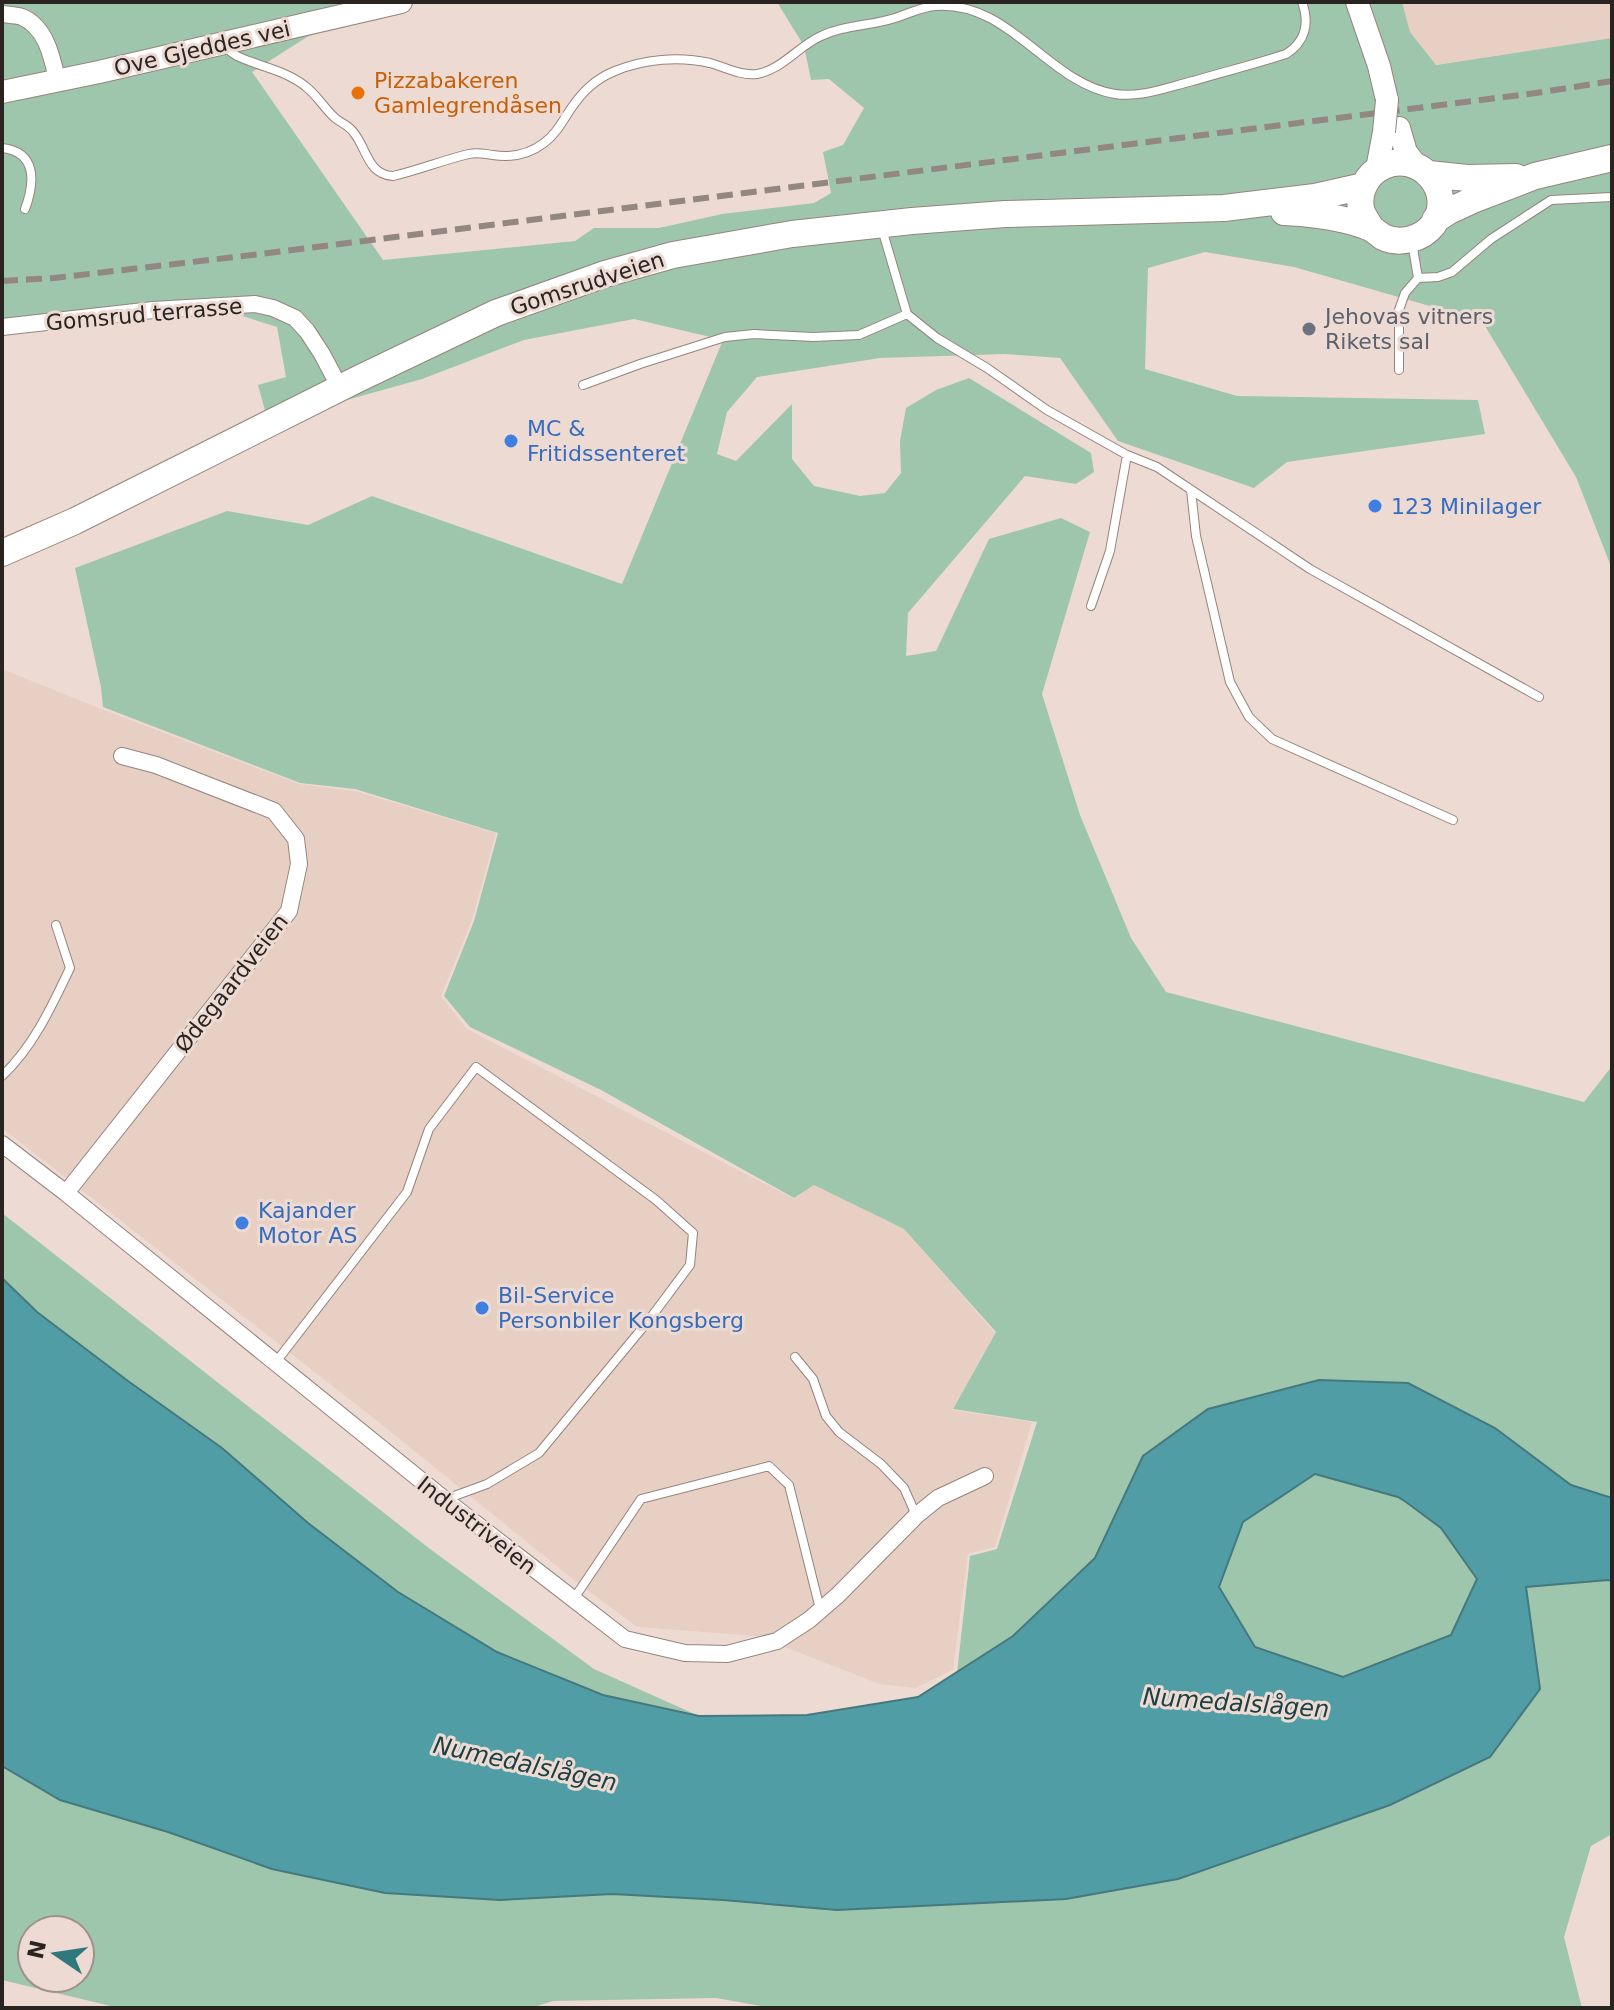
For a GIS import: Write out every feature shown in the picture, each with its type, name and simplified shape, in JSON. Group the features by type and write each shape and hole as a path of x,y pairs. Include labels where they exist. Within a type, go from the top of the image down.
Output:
{"main road":[{"path":"1435,220 1473,200 1535,176 1612,158"},
{"path":"1422,170 1437,186 1440,205 1435,220 1426,232 1417,237 1384,238 1371,228 1361,208 1361,200 1371,178 1396,162 1407,162 1422,170 1467,178 1535,176"},
{"name":"Gomsrudveien","path":"2,553 152,484 496,313 605,274 673,255 792,234 881,224 1005,214 1224,208 1315,197 1371,178"},
{"name":"Gomsrudveien","path":"1224,208 1322,215 1371,228"}],"street":[{"name":"Ove Gjeddes vei","path":"2,92 401,2"},
{"path":"1357,2 1371,40 1392,130 1422,170"},
{"path":"2,14 19,16 36,28 51,56 57,79"},
{"path":"1371,178 1392,130"},
{"name":"Gomsrud terrasse","path":"2,327 153,310 255,304 295,318 322,354 340,388"},
{"name":"Ødegaardveien","path":"66,1193 289,911 299,864 296,839 274,811 156,765 122,756"},
{"name":"Industriveien","path":"2,1144 444,1499 625,1639 685,1653 727,1654 777,1641 838,1595 917,1515 938,1498 985,1476"}],"lane":[{"path":"908,12 913,2"},
{"path":"226,43 237,56 287,75 308,88 333,116 354,133 371,165 379,173 393,176 474,153 513,157 532,151 560,127 571,107 591,84 617,69 664,59 688,59 713,63 740,73 757,74 775,67 832,31 894,18 928,7 951,5 977,10 990,16 1083,84 1129,95 1286,54 1303,39 1307,25 1302,2"},
{"path":"2,148 21,155 31,168 30,197 25,209"},
{"path":"1399,370 1399,310 1405,293 1418,278 1438,277 1452,272 1491,239 1551,200 1612,197"},
{"path":"881,224 907,314 937,338 1047,410 1127,455 1157,467 1310,569 1539,697"},
{"path":"1411,239 1418,278"},
{"path":"583,385 725,337 754,334 813,337 859,335 907,314"},
{"path":"1091,606 1112,543 1127,455"},
{"path":"1191,490 1196,536 1230,682 1249,717 1272,739 1453,820"},
{"path":"2,1076 13,1066 49,1012 70,968 56,925"},
{"path":"276,1363 407,1192 429,1129 476,1067 656,1200 693,1233 690,1265 641,1331 539,1453 487,1484 444,1499"},
{"path":"795,1357 813,1379 826,1416 839,1432 881,1464 904,1488 917,1515"},
{"path":"573,1600 641,1499 769,1466 789,1485 820,1610"}],"shaded area":[{"path":"1402,2 1612,2 1612,38 1435,65 1410,32"},
{"path":"2,669 299,784 355,791 496,833 472,920 441,996 467,1029 794,1199 814,1185 904,1229 995,1333 952,1410 1032,1422 995,1547 968,1554 953,1670 915,1688 879,1684 757,1636 637,1627 2,1128"}],"green space":[{"path":"2,2 362,2 252,72 383,260 575,241 594,228 659,228 722,214 814,203 831,193 823,152 843,145 864,108 829,79 811,80 804,46 777,2 1402,2 1410,32 1436,65 1612,38 1612,569 1576,477 1482,321 1294,267 1205,252 1148,268 1145,369 1237,396 1478,400 1485,434 1287,462 1254,488 1118,441 1060,358 1004,354 880,358 757,377 727,412 717,454 736,461 792,404 792,459 814,486 860,496 885,493 901,473 900,441 906,408 936,390 969,378 1091,453 1094,472 1076,484 1025,476 908,613 906,656 936,651 989,539 1061,518 1090,532 1042,694 1080,815 1131,938 1166,992 1584,1102 1612,1066 1612,1498 1571,1485 1495,1428 1319,1380 1208,1409 1143,1456 1095,1558 1013,1636 957,1673 970,1556 997,1549 1037,1422 953,1409 996,1332 904,1229 814,1185 794,1198 601,1090 470,1027 444,996 474,921 498,833 355,789 300,783 103,707 75,568 227,511 308,525 372,496 622,584 723,340 634,319 524,340 422,379 311,410 266,414 258,385 286,377 277,327 233,313 2,328"},
{"path":"2,1213 430,1549 594,1669 699,1716 603,1695 497,1652 398,1592 308,1523 222,1448 37,1312 2,1278"},
{"path":"1315,1474 1398,1497 1441,1528 1477,1578 1451,1635 1343,1677 1255,1647 1218,1588 1243,1522"},
{"path":"1612,1581 1612,1834 1591,1846 1564,1937 1582,2008 773,2008 716,1998 553,2001 531,2008 119,2008 60,1994 96,1994 96,1914 16,1914 16,1983 2,1980 2,1766 60,1800 168,1832 272,1869 500,1900 612,1894 837,1910 1066,1899 1178,1879 1390,1805 1490,1757 1539,1689 1526,1587"}],"water":[{"name":"Numedalslågen","path":"2,1278 37,1312 222,1448 308,1523 398,1592 497,1652 603,1695 699,1716 807,1715 918,1697 1013,1636 1095,1558 1143,1456 1208,1409 1319,1380 1408,1383 1495,1428 1571,1485 1612,1498 1612,1581 1526,1587 1540,1689 1490,1757 1390,1805 1178,1879 1066,1899 837,1910 612,1894 500,1900 385,1893 272,1869 168,1832 60,1800 2,1766","holes":["1315,1474 1398,1497 1441,1528 1477,1579 1451,1635 1343,1677 1255,1647 1219,1587 1243,1522"]}],"railway":[{"path":"2,281 54,278 261,254 1612,81"}],"place":[{"name":"Pizzabakeren Gamlegrendåsen","path":"358,93"},
{"name":"Jehovas vitners Rikets sal","path":"1309,329"},
{"name":"MC & Fritidssenteret","path":"511,441"},
{"name":"123 Minilager","path":"1375,506"},
{"name":"Kajander Motor AS","path":"242,1223"},
{"name":"Bil-Service Personbiler Kongsberg","path":"482,1308"}]}
